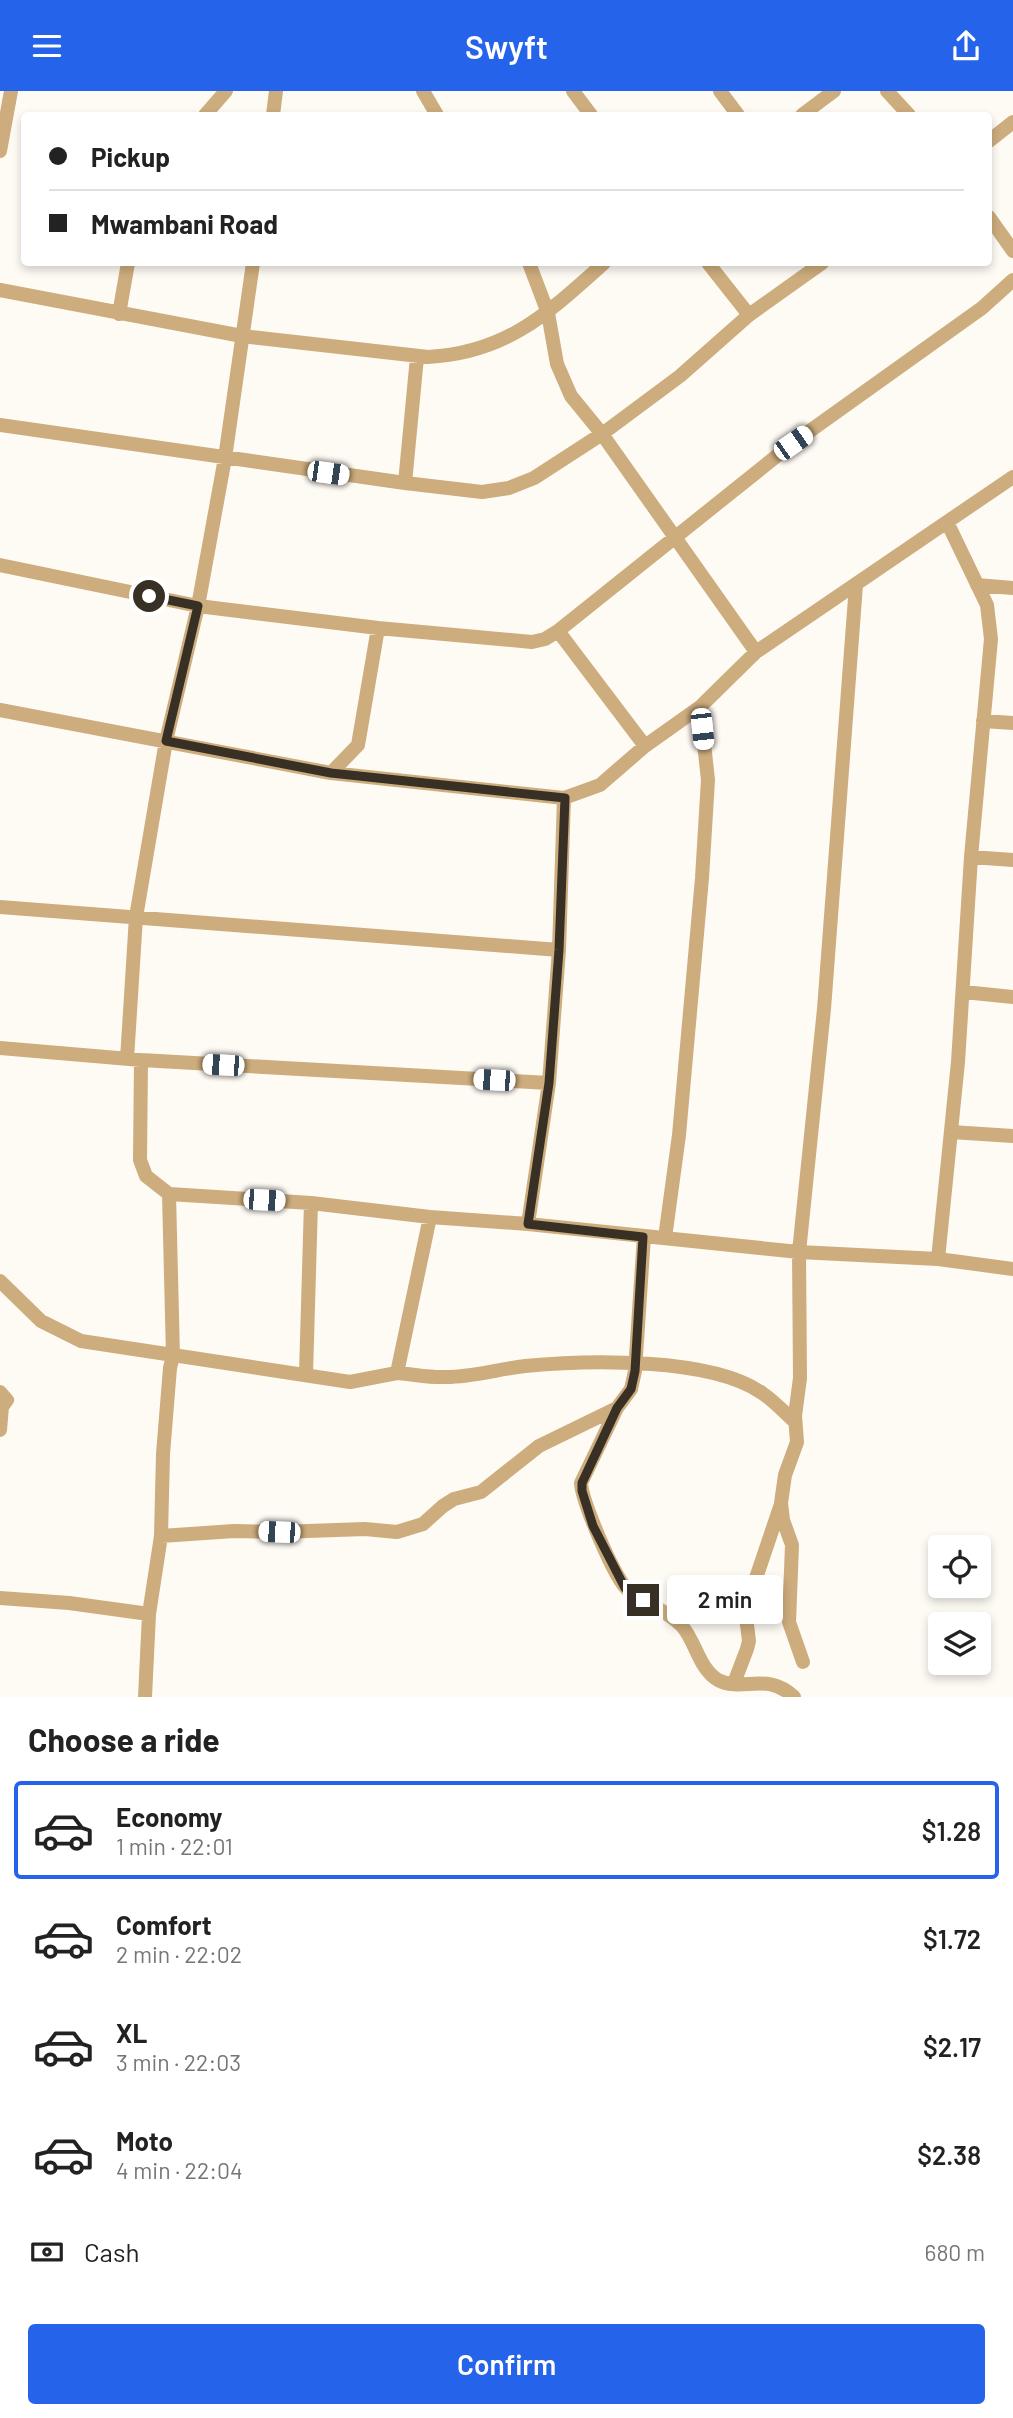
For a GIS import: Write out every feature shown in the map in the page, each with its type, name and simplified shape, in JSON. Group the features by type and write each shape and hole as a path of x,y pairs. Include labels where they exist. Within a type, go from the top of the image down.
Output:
{"street":[{"path":"0,151 4,112 11,91"},
{"path":"208,112 226,91"},
{"path":"273,112 276,91"},
{"path":"423,91 435,112"},
{"path":"573,91 589,112"},
{"path":"720,91 736,112"},
{"path":"806,112 834,91"},
{"path":"887,91 906,112"},
{"path":"992,139 1013,122"},
{"path":"992,221 1013,251"},
{"path":"119,314 127,266"},
{"path":"253,266 225,458 198,606 166,741 136,917 134,1059 140,1160 146,1176 169,1194 311,1203 799,1252 938,1259 1013,1269"},
{"path":"530,266 548,313 557,364 571,396 602,434 756,652"},
{"path":"0,290 242,336 417,357 453,355 494,345 548,313 601,266"},
{"path":"710,266 749,315"},
{"path":"0,425 405,483 482,492 509,488 534,478 602,434 680,376 749,315 818,266"},
{"path":"0,565 198,606 378,628 532,642 545,639 675,539 793,443 982,308 1013,280"},
{"path":"405,483 417,357"},
{"path":"0,710 331,773 565,798 600,785 645,746 700,707 756,652 948,524 1013,477"},
{"path":"938,1259 964,992 971,857 991,622 987,605 948,524"},
{"path":"734,1683 747,1649 746,1617 755,1581 781,1503 785,1475 797,1442 794,1422 800,1378 797,1295 799,1252 821,1046 856,585"},
{"path":"977,585 1013,589"},
{"path":"331,773 358,745 378,628"},
{"path":"558,631 645,746"},
{"path":"665,1238 679,1135 702,878 708,779 700,707"},
{"path":"983,721 1013,723"},
{"path":"528,1224 549,1083 559,950 565,798"},
{"path":"971,857 1013,860"},
{"path":"0,907 559,950"},
{"path":"964,992 1013,997"},
{"path":"0,1048 134,1059 549,1083"},
{"path":"951,1132 1013,1136"},
{"path":"145,1697 149,1614 161,1536 163,1454 172,1362 169,1194"},
{"path":"306,1374 311,1203"},
{"path":"397,1373 430,1217"},
{"path":"643,1237 636,1367 631,1389 617,1408 582,1483 593,1526 625,1588 681,1626 714,1677 719,1681 734,1683 776,1684 794,1697"},
{"path":"0,1282 41,1321 81,1341 172,1362 306,1374 350,1382 397,1373 444,1377 480,1375 524,1366 586,1363 690,1367 733,1379 761,1392 794,1422"},
{"path":"0,1392 7,1400 2,1407 0,1430"},
{"path":"161,1536 234,1531 365,1529 397,1532 423,1524 454,1500 481,1492 539,1446 617,1408"},
{"path":"781,1503 783,1520 792,1545 789,1622 803,1662"},
{"path":"0,1598 69,1603 149,1614"}],"route":[{"path":"149,596 198,606 166,741 331,773 565,798 559,950 549,1083 528,1224 643,1237 635,1371 631,1389 617,1408 582,1483 593,1526 625,1588 643,1600"}]}
